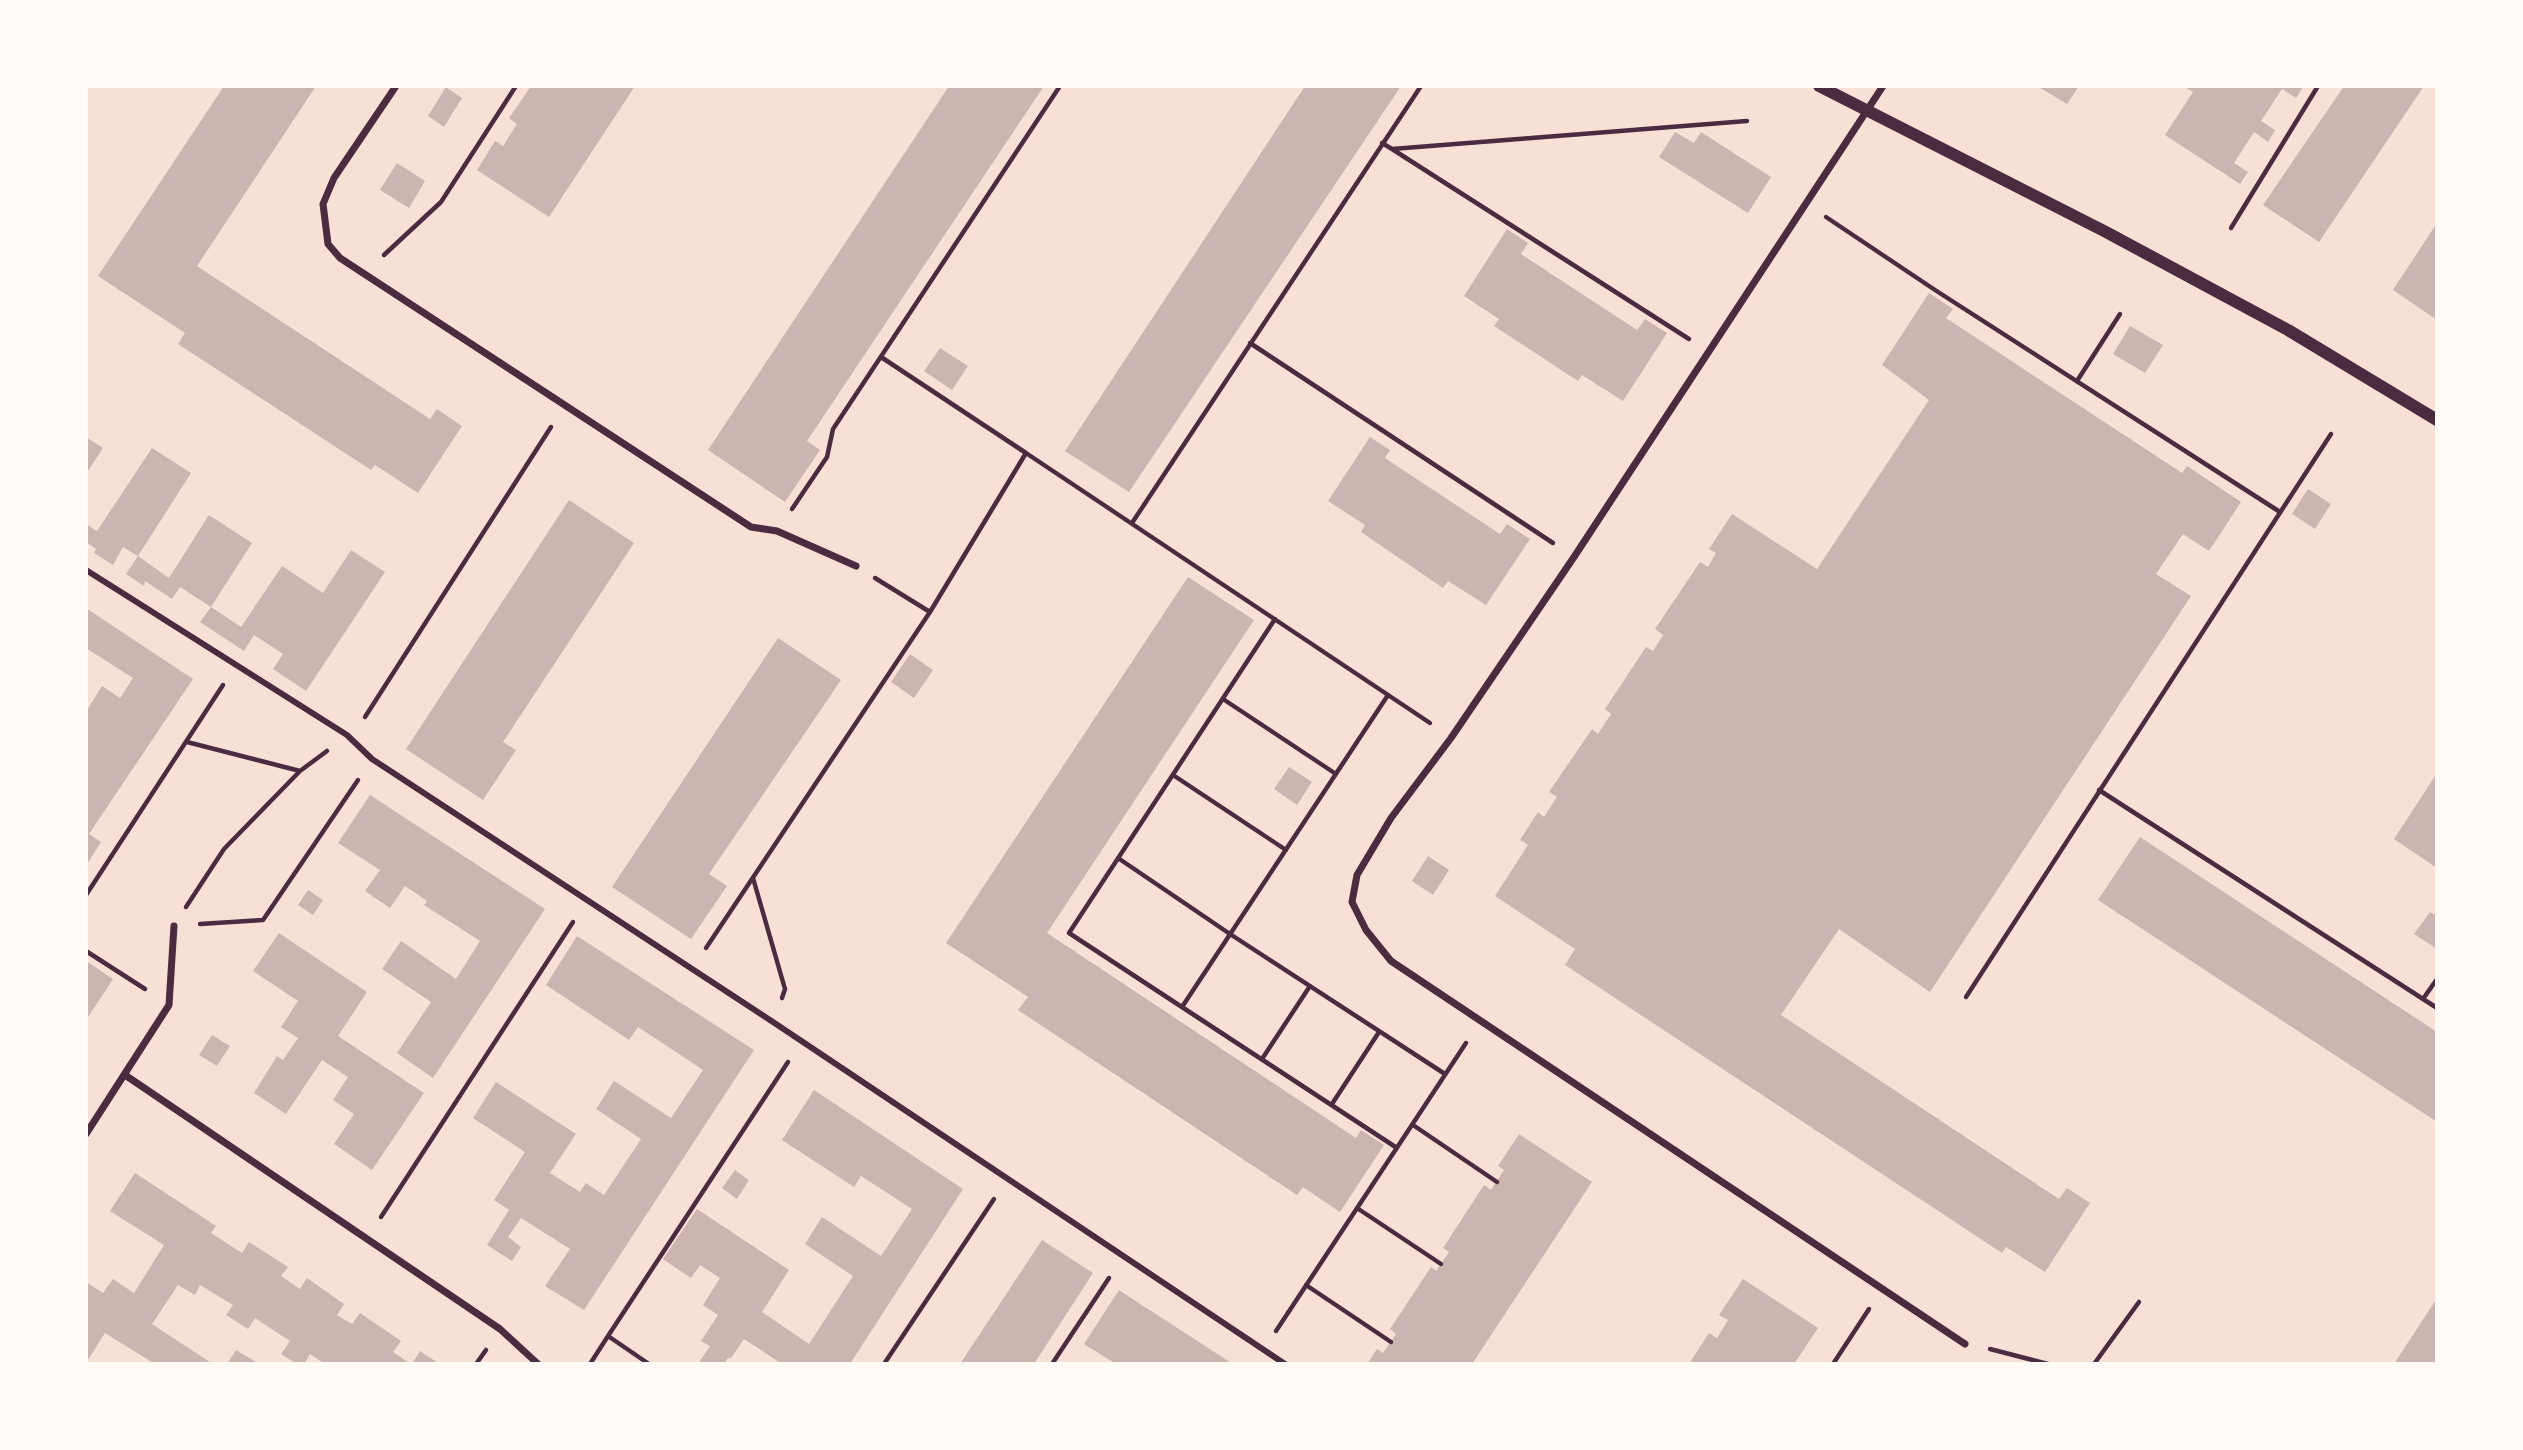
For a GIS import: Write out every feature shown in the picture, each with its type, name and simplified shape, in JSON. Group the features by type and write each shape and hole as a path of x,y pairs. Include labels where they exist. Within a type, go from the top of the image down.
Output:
{"street":[{"path":"396,86 334,177 323,204 328,244 340,258 751,527 777,531 856,566"},
{"path":"1819,86 2106,232 2288,330 2437,420"},
{"path":"1883,86 1574,557 1451,738 1391,818 1357,875 1352,902 1366,930 1391,961 1965,1344"},
{"path":"86,570 347,735 372,760 773,1022 1285,1364"},
{"path":"86,1134 169,1005 174,926"},
{"path":"125,1075 500,1329 538,1364"}],"path":[{"path":"364,275 441,202 516,86"},
{"path":"777,531 827,457 833,429 1060,86"},
{"path":"1132,523 1421,86"},
{"path":"2231,228 2318,86"},
{"path":"1392,149 1748,121"},
{"path":"1382,143 1709,351"},
{"path":"1805,202 1935,290 2280,512"},
{"path":"2077,381 2120,314"},
{"path":"1250,344 1574,557"},
{"path":"881,357 1451,738"},
{"path":"174,926 224,849 300,771 347,735 368,714 565,406"},
{"path":"1966,997 2331,434"},
{"path":"692,969 930,612 1026,453"},
{"path":"856,566 930,612"},
{"path":"1275,619 1069,933 1397,1148"},
{"path":"86,895 235,666"},
{"path":"1182,1007 1388,695"},
{"path":"1223,699 1336,774"},
{"path":"187,742 300,771"},
{"path":"174,926 263,920 372,760"},
{"path":"1173,775 1286,850"},
{"path":"2099,790 2437,1008"},
{"path":"1118,858 1445,1074"},
{"path":"753,878 785,989 773,1022"},
{"path":"367,1239 587,901"},
{"path":"86,951 169,1005"},
{"path":"2424,999 2437,979"},
{"path":"1262,1059 1310,986"},
{"path":"1264,1350 1480,1022"},
{"path":"1332,1104 1380,1032"},
{"path":"590,1364 801,1041"},
{"path":"1412,1125 1497,1182"},
{"path":"884,1364 1008,1179"},
{"path":"1357,1208 1441,1264"},
{"path":"1052,1364 1124,1257"},
{"path":"1306,1285 1391,1342"},
{"path":"1833,1364 1883,1288"},
{"path":"2094,1364 2139,1302"},
{"path":"608,1336 649,1364"},
{"path":"1965,1344 2048,1364"}],"building":[{"path":"224,86 316,86 197,266 430,419 437,409 462,426 418,493 375,465 371,470 178,344 185,333 98,276"},
{"path":"531,86 635,86 549,217 477,170 495,141 503,146 517,124 509,118"},
{"path":"949,86 1044,86 807,441 820,450 785,502 708,450"},
{"path":"1305,86 1401,86 1129,492 1065,451"},
{"path":"2037,86 2079,86 2067,104"},
{"path":"2183,86 2303,87 2296,98 2282,89 2261,121 2275,130 2268,142 2254,132 2234,163 2248,172 2240,184 2165,135 2193,92"},
{"path":"2344,86 2424,86 2319,242 2263,205"},
{"path":"446,87 462,98 444,127 428,116"},
{"path":"1675,132 1694,143 1701,132 1771,177 1748,213 1659,157"},
{"path":"397,163 425,181 409,208 380,190"},
{"path":"2437,223 2437,320 2393,290"},
{"path":"1507,229 1528,243 1521,254 1637,330 1645,319 1667,333 1623,401 1582,375 1578,381 1494,326 1499,319 1464,296"},
{"path":"1929,293 1953,309 1946,318 2182,473 2187,466 2241,502 2209,551 2183,534 2156,574 2191,596 1930,992 1839,929 1781,1015 2059,1199 2067,1188 2090,1203 2045,1272 2006,1247 2002,1253 1565,965 1575,949 1495,896 1528,845 1520,840 1538,812 1544,817 1557,797 1549,792 1592,729 1598,734 1611,714 1605,709 1646,647 1653,651 1663,635 1655,629 1700,562 1708,567 1716,553 1709,549 1732,514 1817,569 1929,400 1882,365"},
{"path":"2130,326 2163,345 2145,373 2113,354"},
{"path":"940,348 968,366 952,390 924,371"},
{"path":"86,437 103,448 86,474"},
{"path":"1370,437 1390,450 1385,458 1500,534 1507,524 1530,539 1486,605 1448,581 1443,588 1361,532 1365,525 1328,501"},
{"path":"152,448 191,473 138,556 123,547 113,565 94,553 96,549 86,542 86,524 97,531"},
{"path":"2308,489 2331,504 2315,529 2292,514"},
{"path":"569,500 634,543 503,742 516,750 483,800 406,749"},
{"path":"209,515 252,543 211,607 180,587 172,599 145,581 144,586 126,574 138,556 169,578"},
{"path":"351,550 385,572 306,691 273,669 283,654 254,635 244,651 200,622 211,607 241,627 282,566 323,593"},
{"path":"1188,577 1254,620 1047,933 1356,1138 1361,1130 1384,1145 1340,1212 1303,1187 1297,1195 1018,1010 1028,997 946,943"},
{"path":"86,608 193,679 89,834 101,842 86,866 86,712 102,686 120,698 133,678 86,648"},
{"path":"778,638 841,680 709,874 727,886 691,939 612,887"},
{"path":"910,654 933,670 914,698 891,682"},
{"path":"1289,767 1312,782 1297,805 1274,789"},
{"path":"2437,773 2437,868 2394,839"},
{"path":"370,795 545,909 433,1078 397,1053 431,1002 382,969 401,941 456,979 480,941 424,905 427,901 405,886 390,908 365,891 380,870 338,843"},
{"path":"2140,837 2437,1032 2437,1122 2098,900"},
{"path":"1428,856 1449,870 1433,895 1412,881"},
{"path":"308,890 323,900 313,915 298,905"},
{"path":"2430,912 2437,916 2437,949 2414,934"},
{"path":"279,933 367,992 338,1036 424,1093 372,1170 334,1144 354,1114 333,1100 348,1077 322,1060 286,1114 254,1093 277,1056 283,1060 298,1038 281,1027 298,1001 253,971"},
{"path":"577,936 754,1050 584,1310 545,1286 570,1249 521,1218 508,1237 521,1247 512,1261 487,1245 509,1210 494,1200 525,1152 473,1118 496,1082 576,1134 550,1173 580,1192 586,1183 604,1195 641,1139 596,1109 614,1081 671,1118 703,1070 638,1027 629,1040 546,985"},
{"path":"86,961 113,979 86,1020"},
{"path":"212,1035 230,1046 217,1066 199,1055"},
{"path":"814,1090 963,1189 850,1364 782,1364 744,1339 724,1364 698,1364 710,1346 701,1341 718,1315 703,1305 720,1278 700,1265 691,1278 663,1259 697,1209 789,1270 762,1312 809,1344 853,1276 805,1244 822,1217 881,1256 912,1209 861,1176 854,1187 782,1140"},
{"path":"1519,1134 1592,1182 1472,1364 1367,1364 1377,1349 1383,1353 1396,1334 1390,1329 1431,1267 1436,1271 1449,1252 1443,1248 1484,1185 1491,1190 1504,1170 1498,1166"},
{"path":"735,1170 749,1180 737,1199 722,1188"},
{"path":"135,1173 216,1226 211,1233 242,1253 249,1242 288,1267 281,1276 300,1289 307,1278 344,1304 337,1315 352,1324 360,1313 401,1341 393,1352 411,1364 325,1364 310,1354 304,1364 297,1364 281,1354 290,1341 255,1318 248,1329 226,1315 233,1305 200,1285 195,1295 178,1285 152,1324 213,1364 155,1364 105,1333 86,1363 86,1282 103,1293 113,1279 134,1293 164,1245 110,1211"},
{"path":"1042,1240 1093,1273 1034,1364 960,1364"},
{"path":"1743,1279 1818,1328 1794,1364 1689,1364 1709,1333 1717,1338 1728,1320 1719,1315"},
{"path":"1119,1290 1233,1364 1116,1364 1084,1344"},
{"path":"2437,1298 2437,1364 2394,1364"},
{"path":"236,1350 256,1362 255,1364 227,1364"},
{"path":"420,1351 424,1354 440,1364 412,1364"}]}
